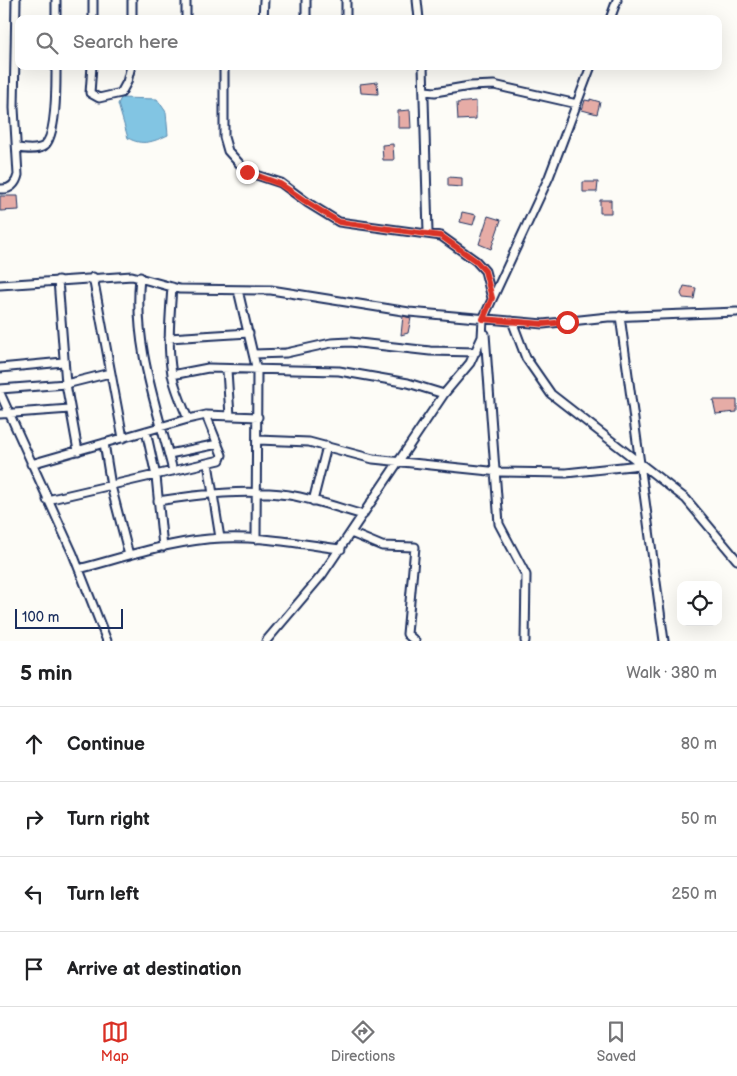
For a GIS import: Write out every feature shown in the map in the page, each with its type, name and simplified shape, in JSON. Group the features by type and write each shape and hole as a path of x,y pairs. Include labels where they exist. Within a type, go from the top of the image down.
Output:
{"street":[{"path":"16,0 16,15"},
{"path":"56,0 56,15"},
{"path":"93,0 93,15"},
{"path":"132,0 132,15"},
{"path":"186,0 186,15"},
{"path":"263,15 264,0"},
{"path":"306,0 306,15"},
{"path":"346,0 346,15"},
{"path":"417,0 419,15"},
{"path":"611,15 617,0"},
{"path":"0,190 12,187 17,181 14,108 15,54"},
{"path":"17,148 38,149 45,146 48,141 54,109 56,70"},
{"path":"92,70 90,94 99,98 121,93 127,82 130,70"},
{"path":"224,70 224,137 228,151 247,172 280,184 339,222 428,232 441,236 476,261 488,279 492,298"},
{"path":"423,70 428,232"},
{"path":"266,641 341,549 444,394 470,364 482,337 483,319 548,177 590,70"},
{"path":"425,91 435,92 470,86 494,86 577,104"},
{"path":"0,285 123,275 140,277 172,287 186,289 282,291 409,312 556,323 620,316 737,312"},
{"path":"93,277 124,438"},
{"path":"140,277 137,301 142,352 150,390 173,471"},
{"path":"58,280 63,362 78,451"},
{"path":"172,287 168,338 172,375 188,419"},
{"path":"238,290 257,371 258,493 256,539"},
{"path":"620,316 664,641"},
{"path":"483,319 499,524 526,575 525,641"},
{"path":"512,321 526,358 551,394 686,499 737,560"},
{"path":"168,338 249,333"},
{"path":"254,354 286,353 330,343 350,342 422,351 476,352"},
{"path":"0,368 63,362"},
{"path":"172,375 208,368 257,371 339,372 373,376 422,386 444,394"},
{"path":"227,370 230,416"},
{"path":"107,641 79,569 0,391 66,384 110,373"},
{"path":"0,414 70,409"},
{"path":"31,464 188,419 206,416 258,417"},
{"path":"48,500 156,476 222,458 206,416"},
{"path":"146,431 156,476 163,547"},
{"path":"258,440 309,442 359,456 495,472 566,473 640,465"},
{"path":"104,443 111,486 129,556"},
{"path":"169,454 218,444"},
{"path":"313,501 327,446"},
{"path":"208,463 220,538"},
{"path":"158,501 212,493 258,493 290,496 363,514"},
{"path":"351,533 382,546 415,547 407,634 414,641"},
{"path":"79,569 163,547 220,538 256,539 341,549"}],"water":[{"path":"121,98 157,99 166,112 168,135 148,142 138,142 128,138 118,104"}],"building":[{"path":"377,82 378,94 361,93 360,84"},
{"path":"590,99 600,102 597,114 582,110 585,100 590,101"},
{"path":"476,101 476,119 458,120 457,103"},
{"path":"410,110 411,128 398,128 398,111"},
{"path":"393,144 394,160 383,160 382,145"},
{"path":"448,177 462,178 462,187 448,186"},
{"path":"583,182 598,182 597,192 583,192"},
{"path":"0,196 18,196 19,210 0,211"},
{"path":"600,200 611,200 611,213 600,213"},
{"path":"462,212 476,215 473,225 460,222"},
{"path":"488,216 501,220 491,249 479,244"},
{"path":"684,286 696,288 694,299 683,298 681,294"},
{"path":"403,316 411,318 408,333 401,335"},
{"path":"713,400 737,400 737,412 716,414"}],"route":[{"path":"247,172 280,184 339,222 371,224 433,233 441,236 476,261 485,271 492,298 483,319 543,324 567,322"}]}
